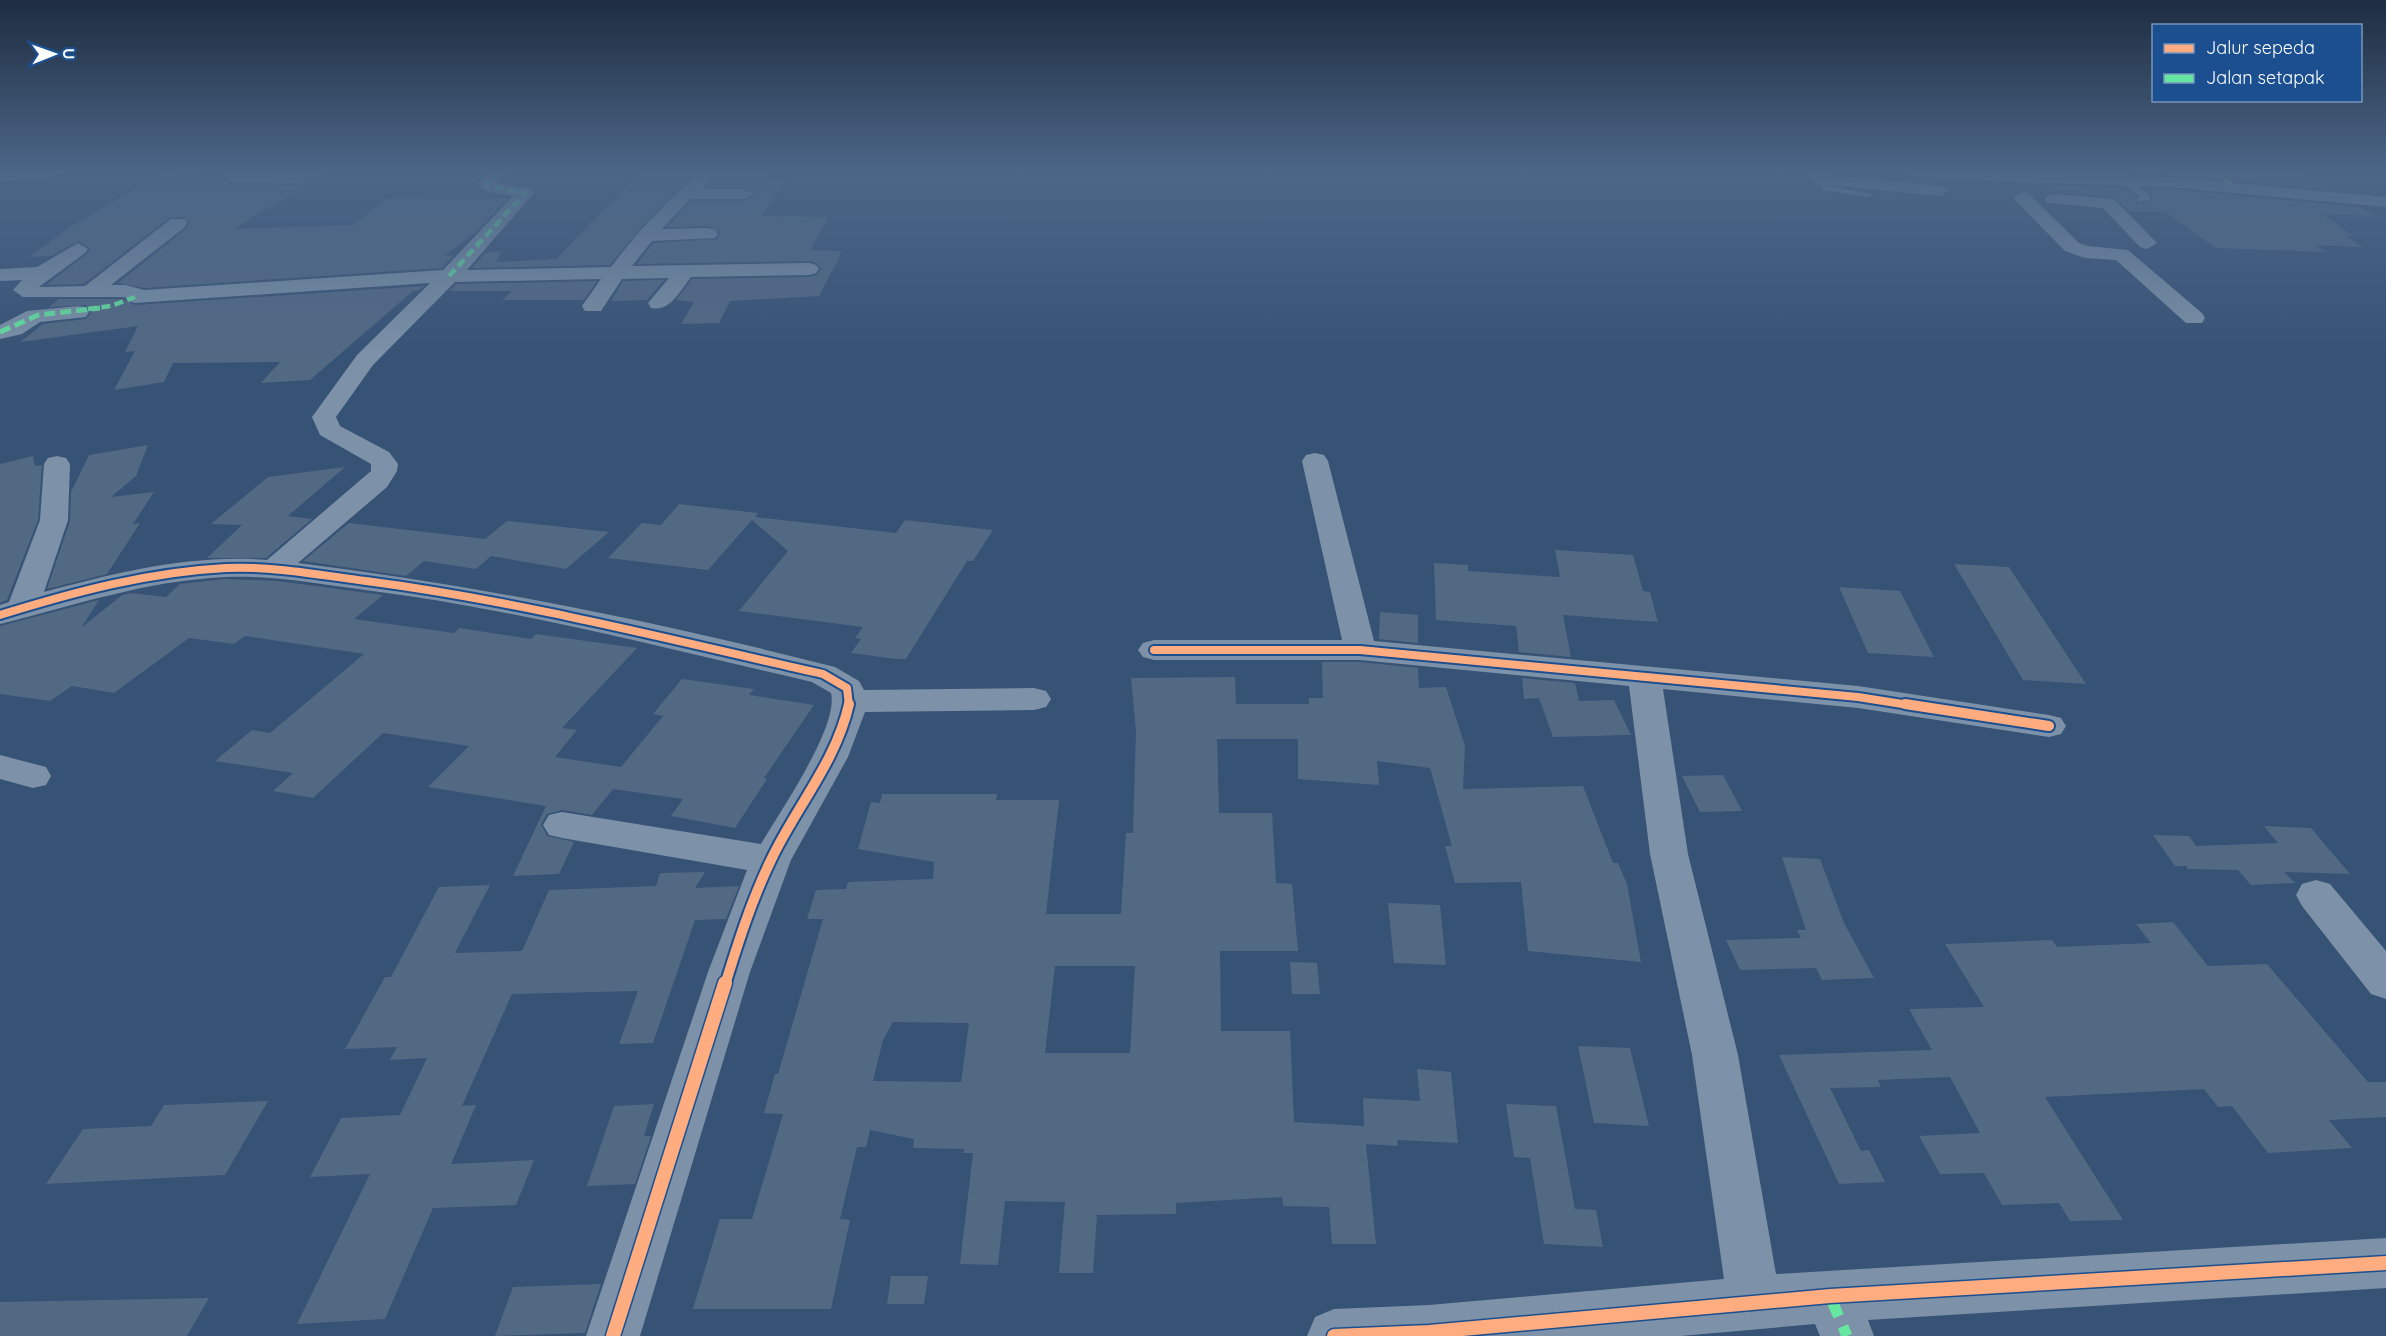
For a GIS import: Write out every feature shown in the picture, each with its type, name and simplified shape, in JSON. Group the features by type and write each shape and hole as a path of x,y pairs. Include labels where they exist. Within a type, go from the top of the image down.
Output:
{"street":[{"path":"91,291 166,232"},
{"path":"273,570 377,481 384,471 385,464 380,458 329,430 324,417 365,360 489,232"},
{"path":"593,306 648,232"},
{"path":"2057,232 2072,248 2085,252 2163,257"},
{"path":"2137,232 2147,243"},
{"path":"645,235 708,234"},
{"path":"78,249 42,273 24,288 25,292 126,291 136,294 135,297"},
{"path":"2121,254 2194,318"},
{"path":"0,332 12,330 34,316 89,311 135,297 449,276 808,269"},
{"path":"659,303 686,272"},
{"path":"0,275 42,273"},
{"path":"1315,461 1360,650"},
{"path":"12,611 54,520 57,464"},
{"path":"12,611 59,596 187,572 222,568 273,570 404,584 823,674 847,687 850,702 830,757 771,860 729,972 613,1336"},
{"path":"1154,650 1360,650 1858,697 2049,726"},
{"path":"1645,676 1669,854 1715,1055 1754,1304"},
{"path":"850,702 1034,699"},
{"path":"562,825 771,860"},
{"path":"2316,895 2386,982"},
{"path":"1334,1336 1429,1332 1754,1304 1839,1316 2386,1263"}],"building":[{"path":"63,232 150,232 84,284 46,285 87,254 90,249 79,241 51,256 29,257"},
{"path":"182,232 476,232 444,256 454,255 442,268 144,288 118,283"},
{"path":"582,232 637,232 610,265 472,268 485,253 502,251 496,262 556,259"},
{"path":"820,232 810,250 841,251 819,296 730,301 719,323 681,324 694,302 676,300 692,279 809,277 817,275 821,269 817,263 809,261 637,264 653,243 717,239 720,233"},
{"path":"2194,232 2348,232 2353,236 2345,235 2362,247 2315,245 2327,252 2216,248"},
{"path":"664,280 647,300 611,301 623,281"},
{"path":"597,281 584,300 502,300 512,291 449,291 456,284"},
{"path":"424,286 418,291 413,291 310,380 261,383 280,362 173,363 164,382 114,390 135,351 125,352 138,326 20,342 43,324 86,319 91,313 86,305 49,307 59,299 124,299 135,305"},
{"path":"148,445 136,476 111,497 154,492 133,524 140,523 107,574 47,589 70,521 71,492 89,455"},
{"path":"33,456 35,466 42,465 38,520 7,600 0,603 0,464"},
{"path":"345,467 288,516 312,519 266,558 207,558 242,525 211,524 268,477"},
{"path":"679,504 758,513 755,517 896,533 905,520 993,530 973,561 967,561 906,659 896,659 851,653 861,639 855,638 863,627 739,611 788,551 752,520 708,570 608,558 642,523 661,525"},
{"path":"507,521 609,532 566,569 491,556 476,569 424,561 406,576 303,561 349,523 485,539"},
{"path":"1555,550 1633,555 1643,591 1650,592 1658,622 1563,615 1571,657 1519,652 1516,626 1436,620 1434,563 1468,565 1468,571 1560,577"},
{"path":"1954,564 2009,567 2086,684 2023,680"},
{"path":"225,579 278,581 383,595 354,619 454,633 459,628 531,639 536,634 637,648 562,728 577,730 555,757 621,767 663,716 653,714 682,679 754,689 749,695 814,705 764,778 767,779 735,828 671,816 683,799 613,789 592,815 562,810 547,814 541,824 547,836 574,842 559,874 513,876 546,806 428,787 469,746 383,733 313,798 273,791 293,773 215,761 252,730 270,733 364,654 245,636 234,644 189,638 114,693 72,686 50,701 0,694 0,626 99,600 81,628 122,595 131,593 166,597 180,584"},
{"path":"1839,587 1900,591 1934,657 1868,653"},
{"path":"1380,612 1418,615 1418,643 1379,639"},
{"path":"1322,662 1360,662 1418,668 1419,688 1446,687 1465,746 1463,789 1583,786 1613,863 1618,863 1627,884 1641,962 1528,951 1521,882 1455,883 1445,846 1452,846 1430,768 1377,761 1379,785 1298,779 1298,739 1217,739 1219,813 1272,813 1276,883 1292,884 1298,951 1220,951 1221,1031 1290,1031 1294,1122 1364,1126 1363,1098 1420,1101 1417,1069 1451,1072 1458,1143 1397,1140 1398,1146 1366,1144 1376,1244 1332,1244 1329,1207 1283,1206 1282,1197 1176,1203 1176,1214 1097,1215 1093,1273 1059,1273 1065,1202 1005,1201 998,1265 960,1264 973,1153 963,1153 964,1149 913,1148 914,1139 870,1130 866,1147 857,1147 840,1219 850,1220 831,1309 693,1309 720,1219 752,1219 783,1114 764,1113 775,1074 778,1074 823,919 807,919 816,890 846,889 848,882 933,879 934,862 858,849 871,802 880,803 882,794 997,794 996,800 1059,800 1046,914 1121,914 1126,833 1133,833 1136,731 1131,678 1235,677 1236,704 1309,704 1309,698 1323,698","holes":["1055,966 1135,966 1130,1053 1045,1053","893,1022 969,1023 961,1082 873,1081 883,1040"]},
{"path":"1522,678 1575,683 1579,701 1614,700 1631,735 1553,737 1539,698 1524,699"},
{"path":"1723,775 1742,811 1700,812 1682,776"},
{"path":"2264,826 2311,828 2350,874 2284,872 2295,883 2251,885 2238,870 2187,869 2187,866 2175,866 2153,835 2189,836 2196,846 2278,843"},
{"path":"1782,857 1820,859 1844,923 1874,978 1822,980 1816,968 1740,970 1726,940 1801,938 1797,930 1806,930"},
{"path":"705,872 695,888 739,886 726,919 695,920 653,1043 619,1044 638,991 512,994 462,1106 476,1105 451,1164 534,1160 516,1205 433,1208 385,1319 297,1324 370,1174 310,1177 341,1118 400,1115 427,1058 390,1060 397,1047 345,1049 385,977 391,977 439,887 490,885 455,953 522,951 549,890 656,886 660,873"},
{"path":"1388,903 1440,905 1446,965 1394,963"},
{"path":"2173,922 2208,966 2267,964 2368,1082 2386,1082 2386,1117 2329,1120 2352,1148 2268,1153 2232,1106 2218,1107 2204,1089 2045,1097 2123,1220 2070,1221 2059,1203 2002,1205 1984,1173 1940,1174 1919,1136 1980,1133 1950,1077 1878,1080 1881,1087 1830,1088 1861,1151 1869,1150 1885,1182 1839,1184 1779,1055 1932,1050 1909,1009 1984,1007 1945,944 2052,940 2057,947 2151,943 2136,924"},
{"path":"1290,962 1317,963 1320,994 1292,994"},
{"path":"1578,1046 1630,1048 1649,1126 1594,1123"},
{"path":"268,1101 225,1175 46,1184 83,1129 151,1126 164,1105"},
{"path":"654,1104 644,1136 651,1136 635,1184 587,1186 614,1106"},
{"path":"1506,1104 1556,1106 1575,1209 1596,1210 1603,1247 1544,1244 1530,1158 1514,1157"},
{"path":"891,1276 928,1276 924,1304 887,1304"},
{"path":"601,1284 585,1333 495,1336 513,1287"},
{"path":"209,1298 187,1336 0,1336 0,1302"}],"marked path":[{"path":"449,276 489,232"},
{"path":"0,332 38,315 111,306 135,297"},
{"path":"1830,1296 1847,1336"}],"cycle path":[{"path":"0,615 78,592 158,575 228,568 278,570 463,595 523,607 823,674 847,688 850,701 845,722 830,757 771,860 729,972 613,1336"},
{"path":"1154,650 1360,650 1858,697 2049,726"},
{"path":"1334,1336 1429,1332 1830,1296 2386,1263"}]}
